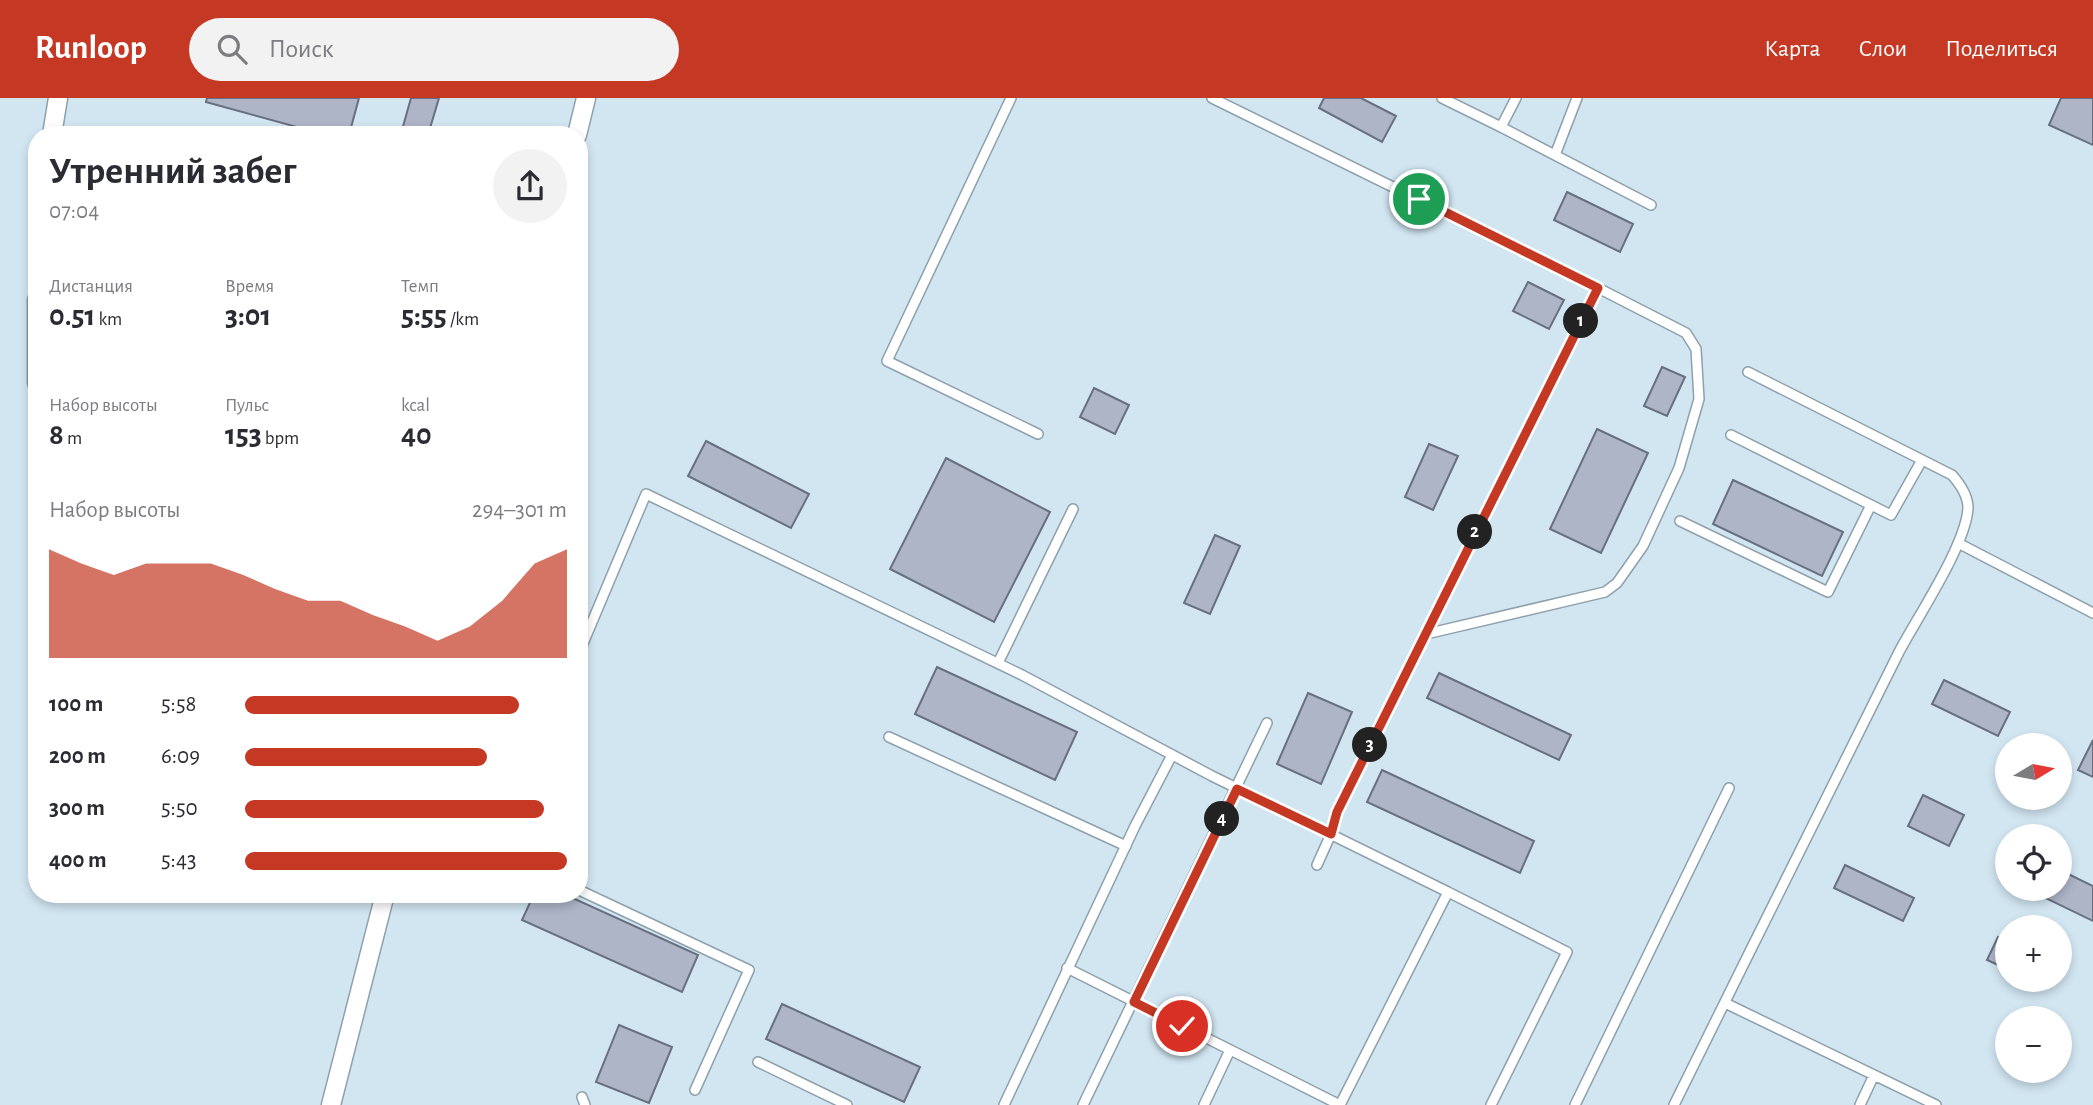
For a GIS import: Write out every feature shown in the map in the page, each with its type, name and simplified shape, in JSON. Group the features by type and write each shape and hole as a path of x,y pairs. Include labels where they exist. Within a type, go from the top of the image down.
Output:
{"street":[{"path":"53,126 58,98"},
{"path":"580,126 586,98"},
{"path":"331,1105 383,903"}],"lane":[{"path":"1011,98 887,360 1038,434"},
{"path":"1212,98 1686,333 1696,349 1699,399 1679,468 1643,546 1617,583 1605,592 1426,634"},
{"path":"1442,98 1651,205"},
{"path":"1501,127 1516,98"},
{"path":"1555,155 1577,98"},
{"path":"1317,865 1331,834 1337,812 1598,288"},
{"path":"1674,1105 1900,650 1958,543 1968,508 1960,483 1952,475 1748,372"},
{"path":"1731,435 1891,515 1922,460"},
{"path":"588,632 646,494 998,663 1237,789 1567,952 1491,1105"},
{"path":"1680,521 1828,592 1871,505"},
{"path":"998,663 1073,509"},
{"path":"1958,543 2093,613"},
{"path":"1083,1105 1267,723"},
{"path":"889,737 1126,846"},
{"path":"1004,1105 1067,968 1172,755"},
{"path":"1575,1105 1729,788"},
{"path":"1067,968 1340,1105 1448,892"},
{"path":"588,894 749,970 695,1090"},
{"path":"1725,1003 1936,1105"},
{"path":"1203,1105 1230,1050"},
{"path":"758,1062 846,1105"},
{"path":"1860,1105 1874,1075"}],"building":[{"path":"207,98 359,98 351,126 293,126 206,102"},
{"path":"411,98 439,98 431,126 403,126"},
{"path":"1324,98 1361,98 1396,116 1382,142 1319,108"},
{"path":"2061,98 2093,98 2093,145 2049,125"},
{"path":"1567,192 1633,224 1620,252 1554,220"},
{"path":"1528,282 1564,300 1549,329 1513,311"},
{"path":"1662,367 1685,377 1667,416 1644,406"},
{"path":"1094,388 1129,405 1115,434 1080,417"},
{"path":"1597,429 1648,453 1601,553 1550,529"},
{"path":"706,441 809,494 791,528 688,476"},
{"path":"1429,444 1458,456 1433,510 1405,497"},
{"path":"946,458 1050,512 994,622 890,569"},
{"path":"1733,480 1843,532 1822,576 1713,524"},
{"path":"1215,535 1240,546 1210,614 1184,603"},
{"path":"937,667 1077,732 1055,780 915,714"},
{"path":"1439,673 1571,735 1559,760 1427,698"},
{"path":"1944,680 2010,712 2000,733 1995,735 1932,704"},
{"path":"1308,693 1352,712 1321,784 1277,764"},
{"path":"2093,740 2093,777 2078,770"},
{"path":"1382,770 1534,841 1520,873 1367,802"},
{"path":"1923,795 1964,815 1949,846 1908,826"},
{"path":"1845,865 1914,898 1903,921 1834,888"},
{"path":"2072,876 2093,886 2093,921 2052,901 2072,901"},
{"path":"530,903 584,903 698,955 682,992 522,920"},
{"path":"1995,943 1995,964 1987,960"},
{"path":"782,1004 920,1067 904,1102 766,1039"},
{"path":"619,1025 672,1047 649,1103 596,1082"}],"route":[{"path":"1182,1026 1134,1002 1237,789 1331,834 1337,812 1598,288 1419,199"}]}
